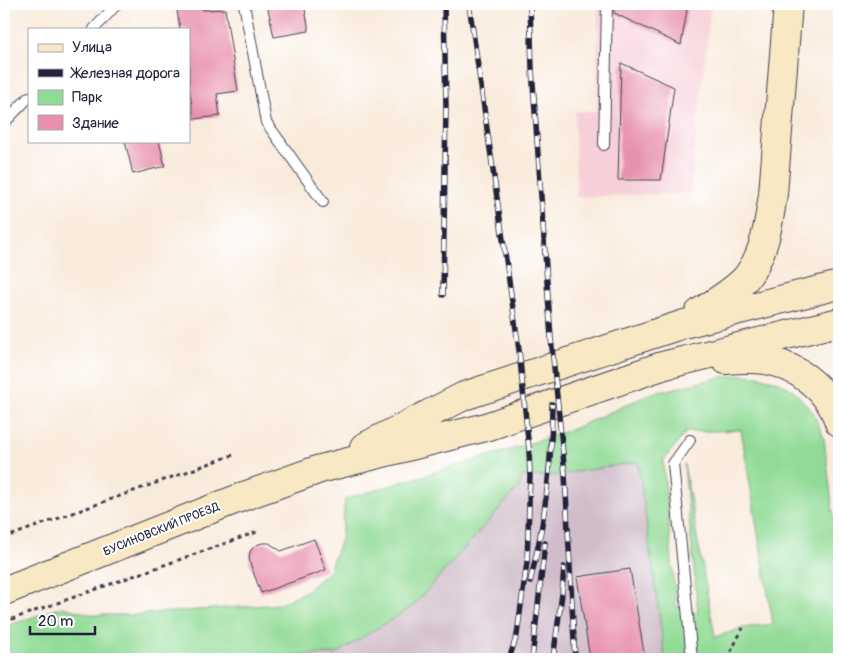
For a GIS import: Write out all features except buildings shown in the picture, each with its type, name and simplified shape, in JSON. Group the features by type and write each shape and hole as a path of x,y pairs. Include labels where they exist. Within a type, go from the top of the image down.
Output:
{"main road":[{"path":"684,324 730,292 746,277 763,246 773,194 788,4"},
{"path":"320,469 464,396 684,324 839,285"},
{"path":"320,469 486,427 662,366 839,322"},
{"path":"662,366 736,359 765,360 790,369 817,385 836,413 839,422"},
{"name":"БУСИНОВСКИЙ ПРОЕЗД","path":"4,591 247,495 320,469"}],"lane":[{"path":"95,28 117,4"},
{"path":"244,4 266,122 323,202"},
{"path":"604,145 607,4"},
{"path":"4,123 28,98"},
{"path":"690,440 673,464 692,659"}],"path":[{"path":"4,538 233,455"},
{"path":"4,622 258,532"},
{"path":"727,659 743,628"}],"shaded area":[{"path":"598,4 711,4 690,193 576,197 575,111 597,111"},
{"path":"639,462 665,659 148,659 336,654 412,607 519,487 522,476 550,476"}],"green space":[{"path":"758,376 779,382 793,390 813,412 824,438 839,561 839,659 665,659 638,462 550,476 522,476 519,487 412,607 336,654 148,659 4,659 4,627 62,607 94,615 130,615 280,604 306,591 328,572 341,540 345,499 573,429 650,394 722,377","holes":["741,430 773,624 743,628 715,637 684,464 698,613 676,606 663,461 686,432"]}],"railway":[{"path":"443,295 446,107 444,4"},
{"path":"469,4 519,350 529,450 527,562 517,635 509,659"},
{"path":"530,4 532,69 551,338 565,474 575,659"},
{"path":"530,582 540,538 547,493 551,449 552,404"},
{"path":"532,659 545,543"},
{"path":"553,659 564,567"}]}
